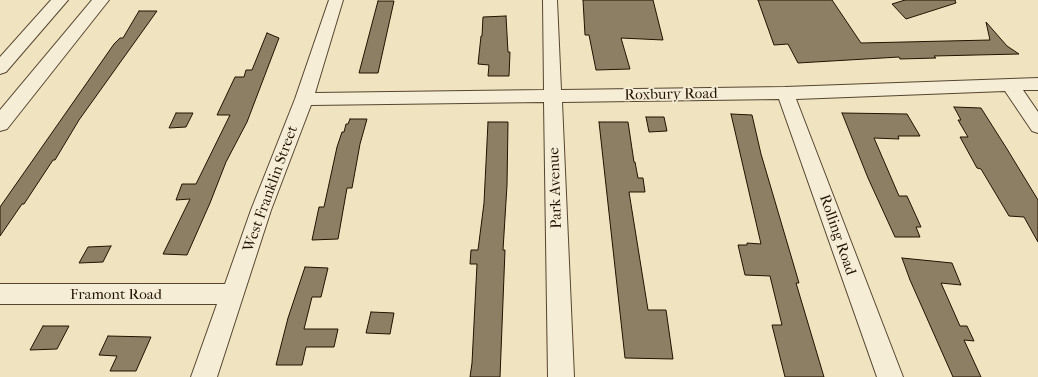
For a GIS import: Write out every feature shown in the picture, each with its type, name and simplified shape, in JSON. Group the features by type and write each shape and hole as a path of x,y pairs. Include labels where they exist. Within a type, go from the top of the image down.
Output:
{"street":[{"path":"0,68 60,0"},
{"path":"0,124 101,0"},
{"name":"West Franklin Street","path":"204,377 261,210 304,99 336,0"},
{"name":"Park Avenue","path":"550,0 561,377"},
{"name":"Roxbury Road","path":"304,99 785,93 1038,84"},
{"path":"1010,85 1038,126"},
{"name":"Rolling Road","path":"785,93 795,115 864,310 890,377"},
{"name":"Framont Road","path":"0,294 233,294"}],"building":[{"path":"583,0 653,0 663,40 621,38 630,69 596,70 589,35 585,35"},
{"path":"758,0 832,0 861,43 990,40 986,22 1007,46 1019,54 934,56 936,58 900,59 899,57 798,63 788,44 774,45"},
{"path":"905,0 955,0 956,3 906,19 892,4"},
{"path":"378,1 394,1 378,73 359,73"},
{"path":"139,11 157,11 79,120 55,160 53,160 24,204 22,204 0,236 0,207 114,44 120,38 123,38"},
{"path":"506,16 508,52 510,52 509,76 488,76 489,65 478,64 483,17"},
{"path":"267,33 279,38 247,122 226,162 187,255 163,254 190,199 176,200 182,184 196,184 230,115 217,115 235,77 244,77 246,70 252,70"},
{"path":"954,107 981,108 1007,149 1038,200 1038,242 1024,217 1009,216 981,169 977,168 960,137 968,137 958,120 961,120"},
{"path":"176,113 193,113 186,127 169,128"},
{"path":"842,113 907,114 920,136 898,136 899,139 874,138 899,196 907,196 921,227 916,227 920,237 895,237 868,178"},
{"path":"731,114 752,115 761,154 799,283 796,283 824,377 785,377 772,325 782,325 770,276 745,275 738,245 747,245 747,243 761,244"},
{"path":"646,117 664,117 667,131 649,132"},
{"path":"350,119 367,119 360,144 352,188 347,188 338,239 312,240 319,207 324,207 337,147 342,132 344,132 346,124 348,124"},
{"path":"488,122 508,122 500,377 470,377 477,264 470,264 471,250 478,250 484,203"},
{"path":"599,122 628,122 634,162 638,178 643,178 645,192 629,192 648,310 666,310 673,359 625,358"},
{"path":"111,246 103,262 79,263 88,247"},
{"path":"902,258 952,263 961,285 941,283 960,326 967,326 974,341 964,340 981,377 953,377 910,280"},
{"path":"305,267 328,268 321,297 312,297 304,329 338,329 334,347 306,347 302,365 276,365 288,318"},
{"path":"371,312 394,313 390,334 366,333"},
{"path":"43,326 69,326 57,349 30,350"},
{"path":"108,336 151,337 136,371 110,371 117,356 99,355"}]}
